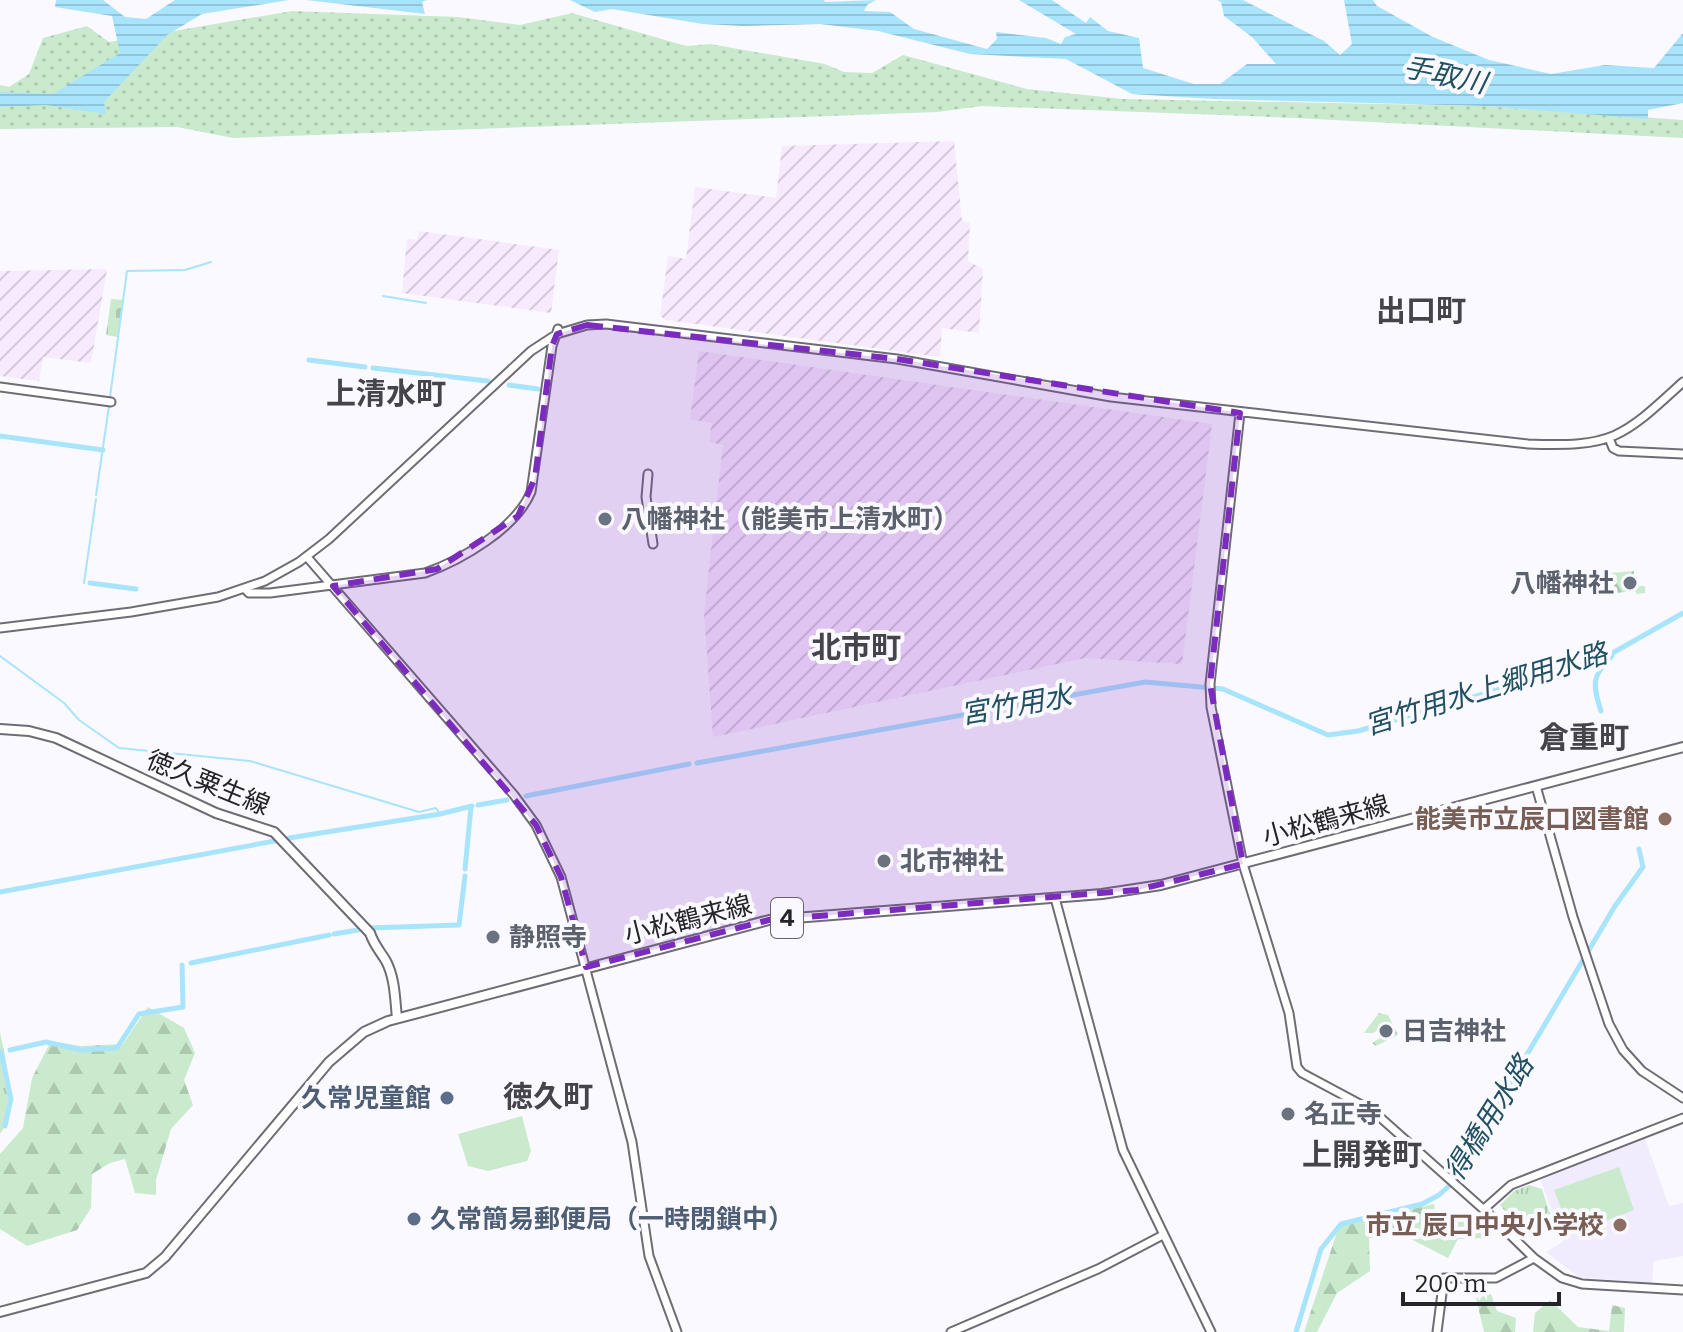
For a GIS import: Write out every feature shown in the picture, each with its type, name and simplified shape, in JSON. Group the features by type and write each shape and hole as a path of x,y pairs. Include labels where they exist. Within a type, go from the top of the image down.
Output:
{"main road":[{"name":"徳久粟生線","path":"0,729 29,731 56,738 216,813 260,826 284,840 370,933 392,977 397,1018"},
{"name":"小松鶴来線","path":"0,1312 146,1273 165,1257 329,1062 364,1032 397,1018 769,920 1137,890 1683,747"}],"street":[{"path":"0,628 179,605 245,589 307,557 329,539 531,351 557,332 596,324 897,359 1111,397 1528,444 1576,445 1609,438 1634,427 1683,382"},
{"path":"245,589 256,594 425,573 500,532 518,516 535,478 552,346 557,332"},
{"path":"0,387 111,402"},
{"path":"1240,413 1210,688 1228,798 1243,864 1289,1013 1297,1067 1309,1079 1373,1111 1484,1209 1534,1258 1571,1282 1683,1290"},
{"path":"1609,438 1613,448 1619,451 1683,454"},
{"path":"648,474 646,497 653,544"},
{"path":"307,557 514,795 536,825 561,877 635,1156 649,1256 677,1332"},
{"path":"1536,786 1583,948 1609,1024 1623,1050 1642,1071 1683,1098"},
{"path":"1055,898 1123,1150 1210,1330"},
{"path":"1484,1209 1511,1185 1683,1118"},
{"path":"951,1332 1098,1269 1163,1235"},
{"path":"1437,1332 1444,1278 1496,1278 1534,1258"}],"highlighted area":[{"path":"587,325 897,359 1240,413 1210,684 1243,864 1137,890 769,920 586,967 561,877 536,825 333,586 437,569 518,516 535,478 552,346 557,334"}],"shaded area":[{"path":"954,141 962,221 970,223 968,261 983,269 979,333 942,328 940,357 666,320 660,316 668,256 686,259 695,187 776,198 782,146"},
{"path":"419,231 559,250 551,313 402,293 407,239 417,240"},
{"path":"107,269 91,363 43,357 39,381 0,376 0,271"},
{"path":"699,351 1212,424 1182,664 1085,658 713,737 704,613 723,445 709,442 712,423 690,419"},
{"name":"市立 辰口中央小学校","path":"1645,1139 1669,1206 1683,1203 1683,1256 1654,1261 1652,1283 1579,1277 1546,1252 1563,1242 1540,1178"}],"green space":[{"path":"292,11 458,17 520,25 572,13 686,46 710,44 825,64 844,72 872,73 903,55 1027,89 1123,99 1485,106 1683,120 1683,138 982,106 937,112 233,138 177,127 0,129 0,85 9,87 29,74 43,38 87,26 109,42"},
{"path":"111,299 123,300 117,337 106,335"},
{"path":"1634,571 1634,578 1623,579 1623,587 1645,586 1645,593 1616,593 1611,573"},
{"path":"148,1007 184,1028 195,1053 184,1080 193,1105 171,1129 156,1180 156,1195 135,1193 125,1159 110,1163 92,1174 91,1208 77,1230 27,1246 0,1229 0,1154 23,1128 32,1078 51,1041 81,1046 123,1044"},
{"path":"1379,1013 1388,1015 1398,1035 1376,1046 1372,1043 1392,1031 1388,1024 1373,1033 1364,1033"},
{"path":"0,1032 10,1099 6,1124 0,1134"},
{"path":"522,1116 531,1151 527,1161 488,1171 468,1166 458,1134"},
{"path":"1619,1167 1634,1210 1571,1234 1554,1190"},
{"path":"1529,1185 1542,1189 1551,1217 1519,1229 1500,1205 1514,1191"},
{"path":"1434,1204 1437,1223 1466,1221 1476,1212 1483,1219 1485,1238 1458,1239 1448,1258 1403,1235 1369,1238 1370,1271 1337,1293 1317,1332 1304,1332 1339,1226"},
{"path":"1491,1294 1497,1311 1516,1318 1515,1332 1484,1332 1476,1298"},
{"path":"1550,1300 1578,1327 1609,1331 1612,1305 1625,1308 1624,1332 1533,1332 1535,1313"}],"water":[{"path":"56,0 103,0 125,17 146,19 175,0 289,0 202,14 167,35 104,102 106,114 46,105 0,107 0,92 53,94 120,53 112,16 55,7"},
{"path":"306,0 427,0 422,2 425,14"},
{"name":"手取川","path":"570,0 876,0 864,11 890,12 914,29 987,49 997,39 996,32 1046,38 1061,44 1065,37 1076,34 1019,0 1052,0 1086,23 1090,17 1108,31 1139,38 1143,68 1194,84 1220,84 1247,64 1276,64 1252,37 1224,16 1221,2 1217,0 1243,0 1324,41 1340,55 1352,44 1344,0 1373,0 1377,6 1433,37 1489,60 1551,74 1605,65 1654,68 1683,33 1683,103 1648,110 1648,119 1485,106 1132,94 1066,59 970,54 878,31 820,24 703,24 612,9 595,12"}],"waterway":[{"path":"110,397 127,271 185,270 211,262"},
{"path":"383,296 426,303"},
{"path":"309,360 365,367"},
{"path":"373,368 488,381"},
{"path":"509,385 538,389"},
{"path":"96,495 109,406"},
{"path":"0,436 103,450"},
{"path":"84,583 96,499"},
{"path":"90,583 136,589"},
{"name":"宮竹用水","path":"697,763 1145,682 1223,689 1328,735 1358,731 1602,659 1683,613"},
{"path":"0,656 119,748 250,761 419,812 436,808 440,814"},
{"name":"宮竹用水上郷用水路","path":"1601,711 1596,680 1612,656"},
{"path":"526,796 689,764"},
{"path":"478,805 507,800"},
{"path":"289,838 472,806"},
{"path":"465,869 471,807"},
{"path":"0,892 280,840"},
{"name":"得橋用水路","path":"1296,1332 1321,1249 1341,1224 1422,1204 1449,1186 1615,906 1643,867 1639,849"},
{"path":"369,928 459,925 465,876"},
{"path":"334,934 358,930"},
{"path":"191,963 329,935"},
{"path":"10,1050 46,1042 81,1050 117,1048 139,1014 183,1007 182,965"},
{"path":"1,1052 11,1099 5,1126"}],"place":[{"name":"八幡神社（能美市上清水町）","path":"605,519"},
{"name":"八幡神社","path":"1630,583"},
{"name":"能美市立辰口図書館","path":"1665,819"},
{"name":"北市神社","path":"884,861"},
{"name":"静照寺","path":"493,937"},
{"name":"日吉神社","path":"1386,1031"},
{"name":"久常児童館","path":"447,1098"},
{"name":"名正寺","path":"1288,1114"},
{"name":"久常簡易郵便局（一時閉鎖中）","path":"414,1219"},
{"name":"市立 辰口中央小学校","path":"1620,1225"}],"district":[{"name":"出口町","path":"1421,311"},
{"name":"上清水町","path":"386,394"},
{"name":"北市町","path":"856,648"},
{"name":"倉重町","path":"1584,738"},
{"name":"徳久町","path":"548,1097"},
{"name":"上開発町","path":"1362,1155"}]}
